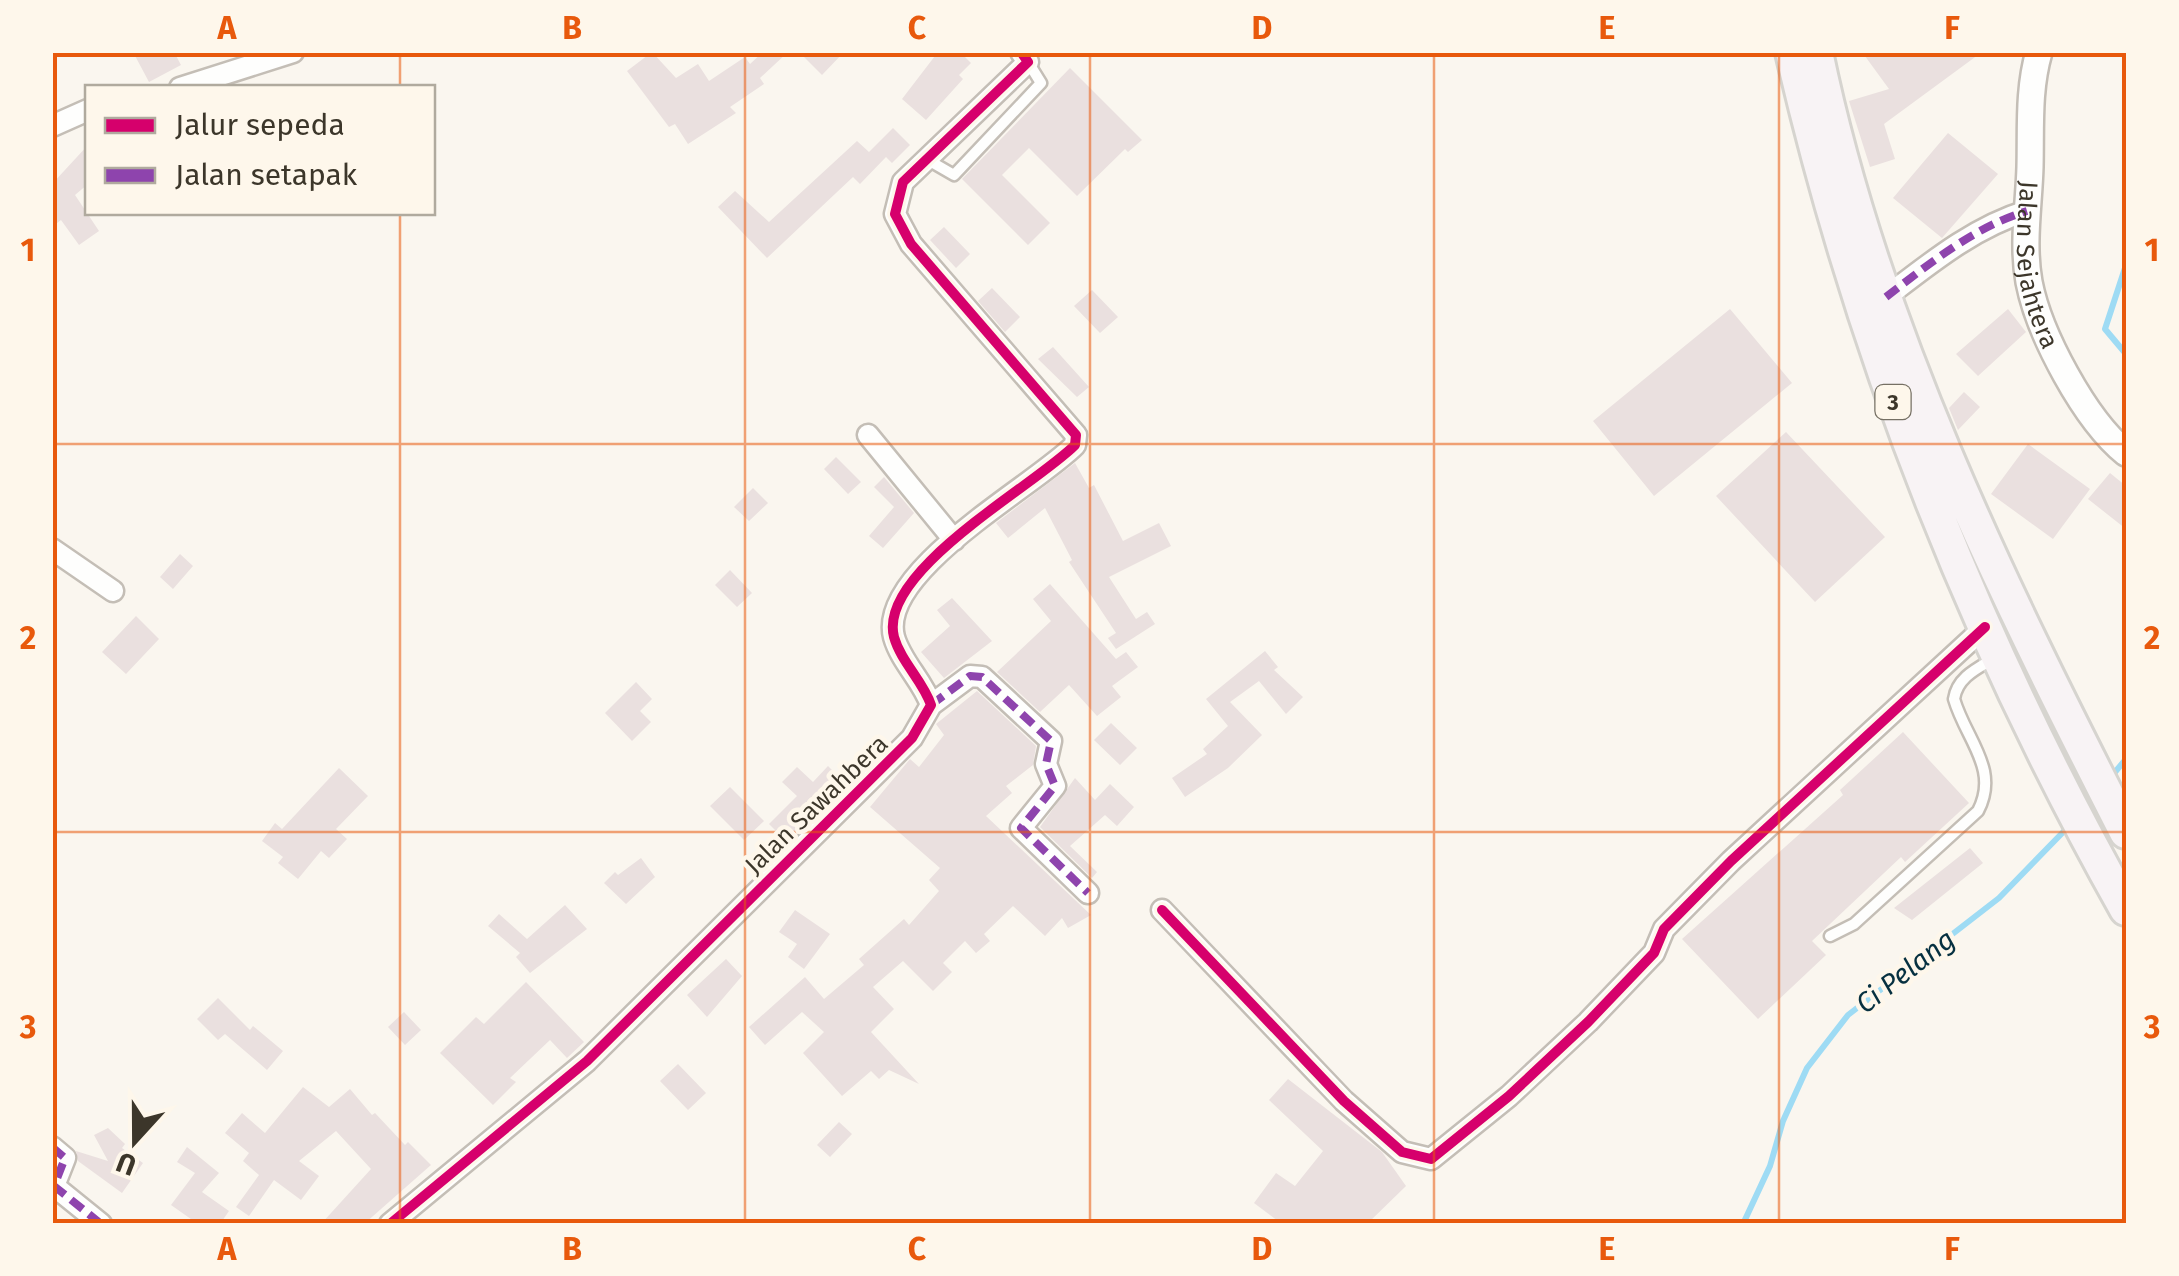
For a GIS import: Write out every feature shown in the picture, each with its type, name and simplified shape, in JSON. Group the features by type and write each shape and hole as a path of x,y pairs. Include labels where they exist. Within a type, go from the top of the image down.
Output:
{"main road":[{"name":"3","path":"1792,52 1835,180 1922,485 2035,737 2126,909"},
{"name":"3","path":"1816,52 1835,180 1886,297 1951,468 2126,832"}],"street":[{"path":"189,85 293,52"},
{"name":"Jalan Sejahtera","path":"2039,52 2031,80 2029,283 2071,382 2098,424 2126,453"},
{"path":"931,706 894,636 893,620 899,600 954,540 1064,456 1075,445 1076,435 910,244 895,214 894,203 903,182 1029,56"},
{"path":"52,126 85,111"},
{"path":"1886,297 1948,250 2007,217 2027,211"},
{"path":"868,435 954,540"},
{"path":"52,549 113,591"},
{"path":"1162,910 1344,1100 1402,1152 1430,1159 1509,1096 1588,1022 1654,953 1664,929 1731,862 1992,642"},
{"name":"Jalan Sawahbera","path":"393,1223 587,1062 719,926 912,738 931,706 970,676 982,677 1052,741 1046,769 1054,786 1022,828 1088,893"},
{"path":"52,1147 65,1158 54,1186 101,1224"}],"lane":[{"path":"928,160 954,175 984,146 1041,83 1029,56"},
{"path":"1830,936 1854,924 1978,811 1988,793 1988,776 1958,710 1956,689 1992,642"}],"building":[{"path":"133,52 174,52 181,65 149,82"},
{"path":"652,52 676,78 698,64 709,81 745,57 750,64 763,52 788,52 760,78 764,84 730,107 736,113 688,144 675,124 669,127 627,71"},
{"path":"799,52 844,52 822,75"},
{"path":"938,52 960,52 971,63 959,75 963,79 926,120 902,99"},
{"path":"1862,52 1982,52 1884,124 1895,159 1870,167 1849,101 1889,89"},
{"path":"1070,68 1142,140 1128,152 1125,149 1077,196 1029,148 1002,175 1050,223 1028,245 962,179"},
{"path":"893,128 910,145 892,163 886,157 860,184 853,177 767,258 718,207 735,191 769,222 857,141 869,152"},
{"path":"1948,133 1998,174 1942,238 1893,198"},
{"path":"85,148 85,187 75,195 99,231 79,245 61,220 52,227 52,184"},
{"path":"944,227 970,254 956,268 930,240"},
{"path":"992,288 1020,317 1005,332 978,301"},
{"path":"1092,290 1118,317 1100,333 1074,306"},
{"path":"1730,309 1792,383 1654,496 1593,421"},
{"path":"2008,309 2026,332 1978,376 1956,354"},
{"path":"1053,347 1089,387 1077,397 1038,359"},
{"path":"1964,392 1980,407 1958,430 1949,408"},
{"path":"1786,432 1885,537 1815,602 1716,496"},
{"path":"2028,444 2090,489 2053,539 1991,494"},
{"path":"836,457 861,482 848,494 824,469"},
{"path":"1075,463 1089,488 1094,485 1123,541 1159,523 1171,546 1109,577 1136,619 1147,612 1155,624 1116,649 1108,638 1116,633 1069,562 1072,560 1045,508 1008,538 996,523"},
{"path":"2110,473 2126,486 2126,529 2088,499"},
{"path":"884,477 914,513 883,548 869,536 894,507 874,487"},
{"path":"753,488 768,503 749,521 734,507"},
{"path":"180,554 193,566 173,589 160,577"},
{"path":"730,570 752,593 737,607 715,585"},
{"path":"1050,584 1116,659 1126,652 1138,667 1112,686 1121,697 1097,716 1069,685 1040,712 997,672 1051,621 1033,599"},
{"path":"952,598 992,641 944,678 921,652 950,626 937,610"},
{"path":"136,616 159,639 126,674 102,652"},
{"path":"1265,651 1278,667 1274,670 1303,697 1286,714 1259,681 1230,702 1262,735 1228,768 1185,797 1172,778 1207,754 1203,749 1228,726 1206,699"},
{"path":"636,682 652,699 640,711 651,722 632,741 605,713"},
{"path":"977,691 1036,746 1033,765 1006,786 1012,793 986,816 1091,915 1068,928 1062,918 1045,936 1013,906 984,934 990,941 976,953 965,941 943,963 952,972 933,991 903,961 873,987 894,1009 871,1032 919,1084 889,1070 879,1079 871,1071 842,1096 803,1053 824,1032 802,1012 765,1045 749,1027 805,977 824,999 864,965 859,959 904,919 909,925 939,891 929,880 940,868 870,807 910,759 919,767 944,735 936,724"},
{"path":"1111,723 1137,748 1120,765 1094,740"},
{"path":"1903,732 1969,803 1905,862 1901,857 1812,941 1826,955 1758,1019 1682,939 1843,795 1840,790"},
{"path":"828,766 837,775 800,815 806,824 787,842 769,824 797,796 782,782 797,767 813,782"},
{"path":"339,768 368,796 336,829 347,839 329,858 321,851 298,879 278,863 283,857 262,841 275,823 282,829"},
{"path":"1075,778 1095,800 1110,784 1134,807 1117,826 1105,815 1070,846 1097,872 1092,878 1040,827"},
{"path":"730,787 764,821 744,840 710,806"},
{"path":"1970,848 1983,863 1912,920 1894,908"},
{"path":"641,858 655,877 626,904 604,883"},
{"path":"565,905 587,929 530,973 516,957 520,953 488,926 499,914 527,939"},
{"path":"795,910 830,934 804,969 788,957 797,944 779,932"},
{"path":"726,959 742,976 707,1017 687,995"},
{"path":"526,982 584,1042 567,1058 550,1040 510,1078 516,1082 493,1105 440,1053 476,1017 484,1024"},
{"path":"218,998 250,1030 253,1026 283,1051 267,1070 225,1034 218,1040 197,1019"},
{"path":"404,1012 421,1030 405,1045 388,1027"},
{"path":"678,1064 706,1093 688,1110 660,1081"},
{"path":"1288,1079 1382,1152 1406,1186 1367,1224 1282,1224 1254,1203 1276,1173 1295,1186 1323,1151 1269,1100"},
{"path":"303,1087 329,1107 350,1089 372,1115 375,1113 405,1145 408,1142 431,1165 364,1224 321,1224 371,1169 336,1131 299,1161 319,1176 301,1200 274,1180 249,1216 236,1207 259,1175 243,1161 249,1153 225,1133 242,1113 265,1133"},
{"path":"839,1122 852,1134 830,1157 817,1145"},
{"path":"108,1128 125,1144 122,1148 143,1163 122,1193 78,1161 76,1151 108,1161 94,1135"},
{"path":"187,1147 219,1173 202,1192 229,1211 220,1224 198,1224 171,1205 195,1173 177,1162"}],"waterway":[{"name":"Ci Pelang","path":"2126,265 2105,329 2126,354"},
{"name":"Ci Pelang","path":"2110,778 2126,759"},
{"name":"Ci Pelang","path":"1743,1224 1807,1068 1848,1015 1999,898 2070,825"}],"marked path":[{"path":"1886,297 1970,237 2027,211"},
{"path":"931,705 970,676 982,677 1051,741 1046,764 1055,786 1021,828 1088,893"},
{"path":"52,1147 65,1158 54,1186 101,1224"}],"cycle path":[{"path":"390,1224 587,1061 912,738 931,705 894,637 895,611 910,585 934,558 1075,445 1076,435 911,244 895,214 903,182 1028,62 1021,52"},
{"path":"1162,910 1344,1101 1402,1152 1431,1159 1509,1096 1588,1022 1654,953 1664,929 1731,861 1985,627"}]}
